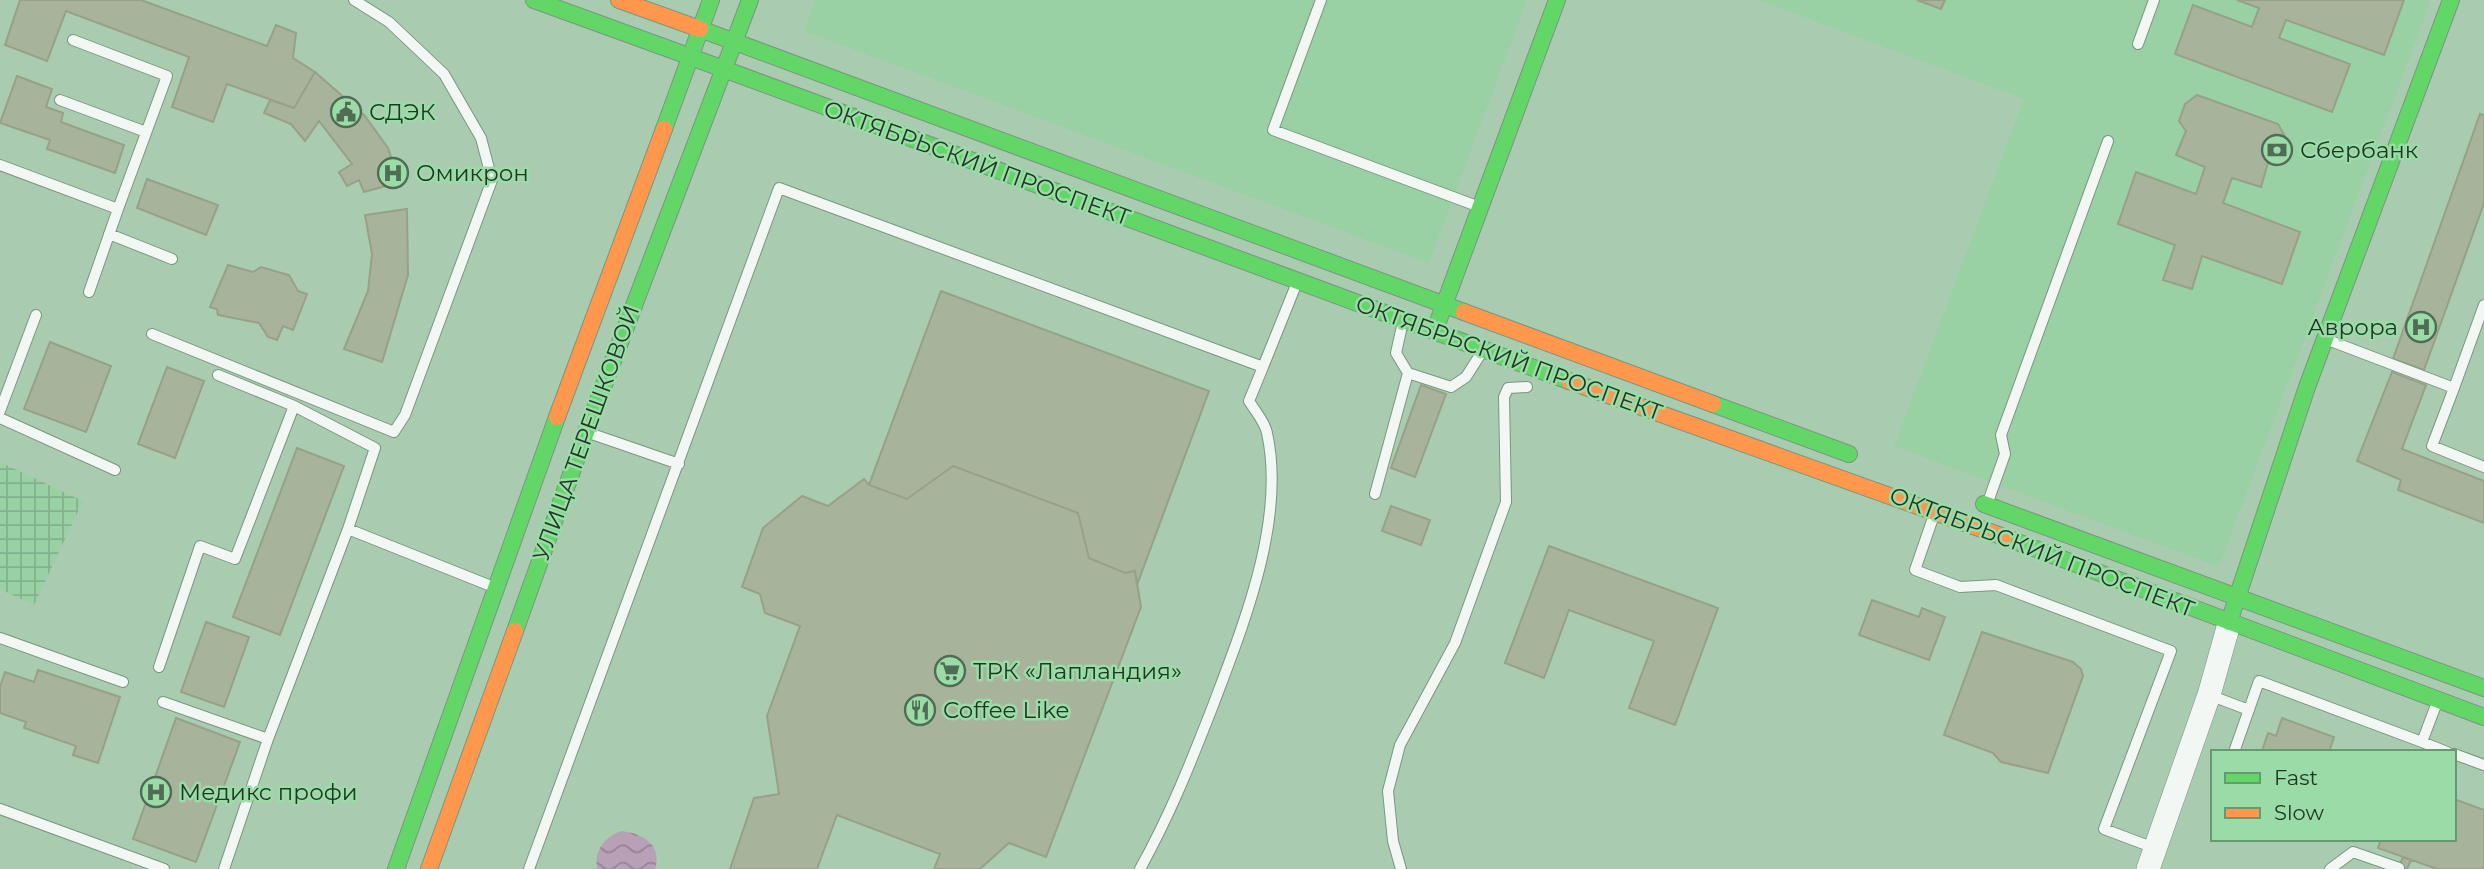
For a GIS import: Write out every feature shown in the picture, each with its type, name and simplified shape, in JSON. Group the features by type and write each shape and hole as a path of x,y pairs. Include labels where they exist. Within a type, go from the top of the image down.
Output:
{"main road":[{"name":"ОКТЯБРЬСКИЙ ПРОСПЕКТ","path":"534,0 1483,351 1936,511 2229,624 2484,717"},
{"name":"ОКТЯБРЬСКИЙ ПРОСПЕКТ","path":"619,0 1868,462"},
{"name":"УЛИЦА ТЕРЕШКОВОЙ","path":"396,869 495,587 711,0"},
{"name":"УЛИЦА ТЕРЕШКОВОЙ","path":"429,869 586,432 750,0"},
{"path":"1435,332 1557,0"},
{"path":"2229,624 2324,339 2451,0"},
{"name":"ОКТЯБРЬСКИЙ ПРОСПЕКТ","path":"1980,503 2484,688"}],"street":[{"path":"2153,859 2209,695 2229,624"}],"lane":[{"path":"152,334 394,432 405,415 492,180 481,138 444,74 389,22 354,0"},
{"path":"1321,0 1273,130 1479,207"},
{"path":"2138,44 2154,0"},
{"path":"73,40 167,76 89,292"},
{"path":"60,100 146,132"},
{"path":"1980,503 2005,454 2001,435 2108,141"},
{"path":"0,165 118,209"},
{"path":"529,869 779,188 1263,367"},
{"path":"109,234 172,259"},
{"path":"1140,869 1171,812 1248,610 1269,520 1271,460 1267,430 1250,401 1307,256"},
{"path":"2484,305 2432,446 2484,467"},
{"path":"0,411 36,315"},
{"path":"1403,320 1396,354 1408,373 1451,387 1466,377 1483,351"},
{"path":"2324,339 2454,388"},
{"path":"1401,869 1393,841 1388,791 1400,746 1455,643 1506,502 1504,397 1514,361"},
{"path":"1375,494 1408,373"},
{"path":"218,375 294,406 375,448 348,529 268,739 224,869"},
{"path":"1508,388 1527,387"},
{"path":"159,667 200,546 235,559 294,406"},
{"path":"0,418 115,470"},
{"path":"586,432 679,464"},
{"path":"1936,511 1915,570 1960,586 1996,585 2171,651 2104,829 2153,859"},
{"path":"348,529 495,587"},
{"path":"0,638 122,682"},
{"path":"2235,750 2259,681 2442,750"},
{"path":"2209,695 2249,710"},
{"path":"2422,742 2438,701"},
{"path":"163,702 268,739"},
{"path":"2456,755 2484,765"},
{"path":"0,809 164,869"},
{"path":"2330,869 2354,852 2399,868"}],"shaded area":[{"path":"815,0 1527,0 1429,263 804,31"},
{"path":"1759,0 2431,0 2219,567 1894,446 2024,99"},
{"path":"0,462 83,501 34,605 0,589"}],"water":[{"path":"621,831 636,834 648,841 656,853 655,869 597,869 599,850 610,837"}],"building":[{"path":"20,0 141,0 267,46 276,25 296,33 293,58 315,72 294,108 227,84 213,122 172,107 189,57 66,11 47,61 5,45"},
{"path":"1917,0 1945,0 1941,9"},
{"path":"2237,0 2404,0 2384,55 2286,20 2279,38 2350,64 2332,112 2175,54 2193,5 2252,27 2259,8"},
{"path":"315,72 364,115 388,148 400,182 364,192 359,180 347,186 339,172 352,164 319,121 305,141 291,124 264,113 270,100 294,108"},
{"path":"17,76 52,89 46,107 63,113 61,122 124,145 115,173 47,149 50,140 0,123"},
{"path":"2197,95 2278,124 2286,138 2280,155 2269,159 2261,187 2232,178 2223,203 2300,232 2282,284 2202,256 2192,289 2163,280 2175,245 2118,224 2136,172 2196,194 2205,167 2176,155 2186,131 2179,121 2185,104"},
{"path":"2480,114 2484,115 2484,203 2424,370 2393,359"},
{"path":"147,179 218,205 206,235 137,208"},
{"path":"407,209 408,275 382,362 344,349 368,291 372,254 365,215"},
{"path":"228,265 253,272 261,267 289,275 298,291 307,294 293,330 283,326 277,340 268,337 259,323 218,315 217,309 210,307"},
{"path":"941,291 1209,391 1137,585 1135,571 1125,573 1089,558 1078,513 953,466 907,499 869,485"},
{"path":"50,342 111,366 86,432 24,409"},
{"path":"167,367 204,381 175,458 138,444"},
{"path":"2392,372 2426,385 2402,449 2484,481 2484,523 2398,490 2401,480 2357,461"},
{"path":"1421,385 1446,394 1415,477 1391,468"},
{"path":"297,448 344,466 280,635 233,617"},
{"name":"ТРК «Лапландия»","path":"953,466 1078,513 1089,558 1125,573 1135,571 1141,607 1046,857 1009,843 980,869 934,869 940,854 837,815 817,869 730,869 754,798 779,794 767,716 800,626 765,613 760,594 742,587 763,528 802,496 828,506 864,479 869,485 907,499"},
{"path":"1391,506 1430,520 1421,545 1382,531"},
{"path":"1549,546 1718,608 1675,725 1629,708 1654,641 1569,610 1544,678 1505,663"},
{"path":"1872,600 1919,617 1922,608 1945,617 1929,660 1859,635"},
{"path":"206,622 249,637 224,707 181,692"},
{"path":"1982,632 2073,662 2081,669 2083,676 2048,773 2001,762 1993,753 1944,735"},
{"path":"38,670 120,697 98,763 73,755 76,746 24,728 26,722 0,713 0,687 5,672 34,682"},
{"path":"176,718 240,742 196,862 133,839"},
{"path":"2282,718 2334,737 2330,750 2262,750 2268,733 2276,736"},
{"path":"2456,800 2484,810 2484,869 2437,869 2378,848 2380,841 2456,841"},
{"path":"2403,857 2411,860 2407,869 2398,869"}],"traffic: fast":[{"path":"534,0 691,57"},
{"path":"664,129 711,0"},
{"path":"515,631 586,432 750,0"},
{"path":"1436,327 1557,0"},
{"path":"2229,622 2307,387 2451,0"},
{"path":"700,29 1464,312"},
{"path":"691,57 1569,381"},
{"path":"1713,404 1849,454"},
{"path":"396,869 557,417"},
{"path":"1984,504 2484,688"},
{"path":"2004,537 2484,717"}],"traffic: slow":[{"path":"619,0 700,29"},
{"path":"557,417 664,129"},
{"path":"1464,312 1713,404"},
{"path":"1569,381 2004,537"},
{"path":"429,869 515,631"}],"place":[{"name":"СДЭК","path":"346,112"},
{"name":"Сбербанк","path":"2277,150"},
{"name":"Омикрон","path":"393,173"},
{"name":"Аврора","path":"2421,327"},
{"name":"ТРК «Лапландия»","path":"950,671"},
{"name":"Coffee Like","path":"920,710"},
{"name":"Медикс профи","path":"156,792"}]}
